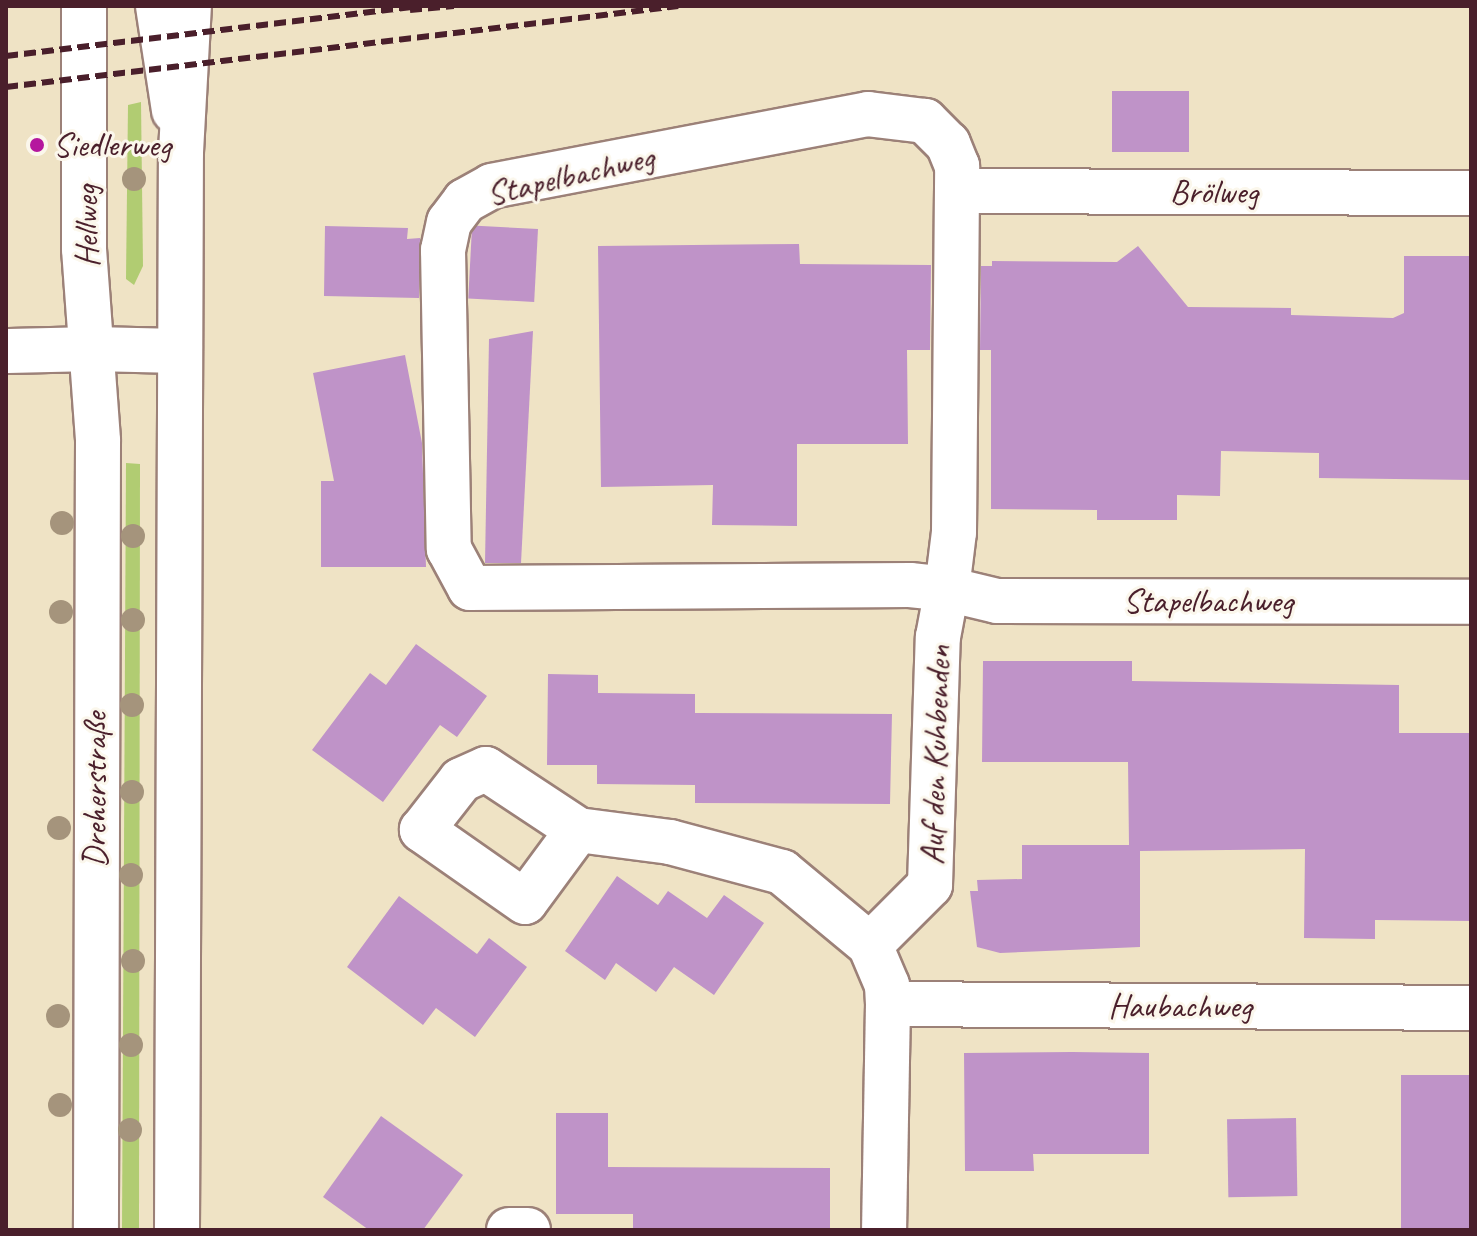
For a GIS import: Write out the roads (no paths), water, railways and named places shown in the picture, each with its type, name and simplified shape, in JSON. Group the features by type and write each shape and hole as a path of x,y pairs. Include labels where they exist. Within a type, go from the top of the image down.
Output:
{"street":[{"name":"Hellweg","path":"84,6 84,249 92,349"},
{"path":"158,6 181,152"},
{"path":"177,1230 181,152 189,6"},
{"name":"Stapelbachweg","path":"947,589 954,532 957,166 948,144 925,121 868,114 492,186 465,201 449,222 443,250 449,549 470,588 947,589 997,601 1471,602"},
{"name":"Brölweg","path":"957,191 1471,193"},
{"name":"Dreherstraße","path":"92,349 98,441 96,1230"},
{"path":"6,351 180,351"},
{"name":"Auf den Kuhbenden","path":"870,945 930,885 938,637 947,589"},
{"path":"578,830 670,842 782,872 870,945 887,985 888,1004 884,1230"},
{"name":"Haubachweg","path":"888,1004 1471,1008"},
{"path":"509,1230 528,1230"}],"railway":[{"path":"6,56 420,6"},
{"path":"410,10 454,6"},
{"path":"6,87 678,6"}],"place":[{"name":"Siedlerweg","path":"37,145"}]}
